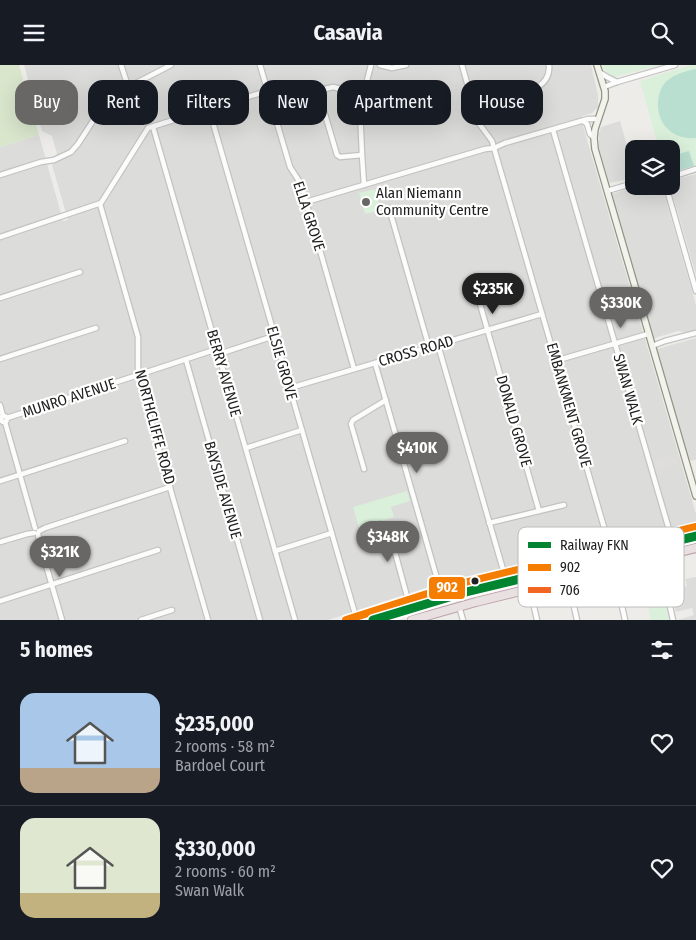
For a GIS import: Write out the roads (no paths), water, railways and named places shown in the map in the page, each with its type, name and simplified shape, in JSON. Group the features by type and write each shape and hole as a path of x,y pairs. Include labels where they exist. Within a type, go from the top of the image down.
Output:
{"highway":[{"path":"412,620 518,592"}],"main road":[{"path":"597,65 606,97 594,139 595,151 696,496"},
{"path":"346,620 440,589 518,570"}],"street":[{"path":"121,65 126,80"},
{"path":"140,80 171,65"},
{"name":"ELLA GROVE","path":"260,65 264,80"},
{"path":"367,80 371,65"},
{"path":"380,65 392,68 406,65"},
{"name":"EMBANKMENT GROVE","path":"462,65 466,80"},
{"path":"543,83 548,75 549,65"},
{"path":"603,86 675,65"},
{"path":"599,72 618,82"},
{"path":"337,88 333,87 321,90 319,94 337,155 340,157 362,155"},
{"path":"306,202 590,118 598,121"},
{"path":"583,121 594,139"},
{"path":"0,237 100,204 146,130 168,122"},
{"path":"0,175 41,162 54,160 71,152 90,125"},
{"name":"ELSIE GROVE","path":"214,125 356,617"},
{"name":"ELLA GROVE","path":"277,125 290,167 301,184 354,369"},
{"path":"361,125 363,170 366,184"},
{"name":"EMBANKMENT GROVE","path":"480,125 494,147 604,527"},
{"name":"BERRY AVENUE","path":"153,127 295,620"},
{"name":"SWAN WALK","path":"553,130 668,527"},
{"path":"680,174 696,169"},
{"path":"607,191 625,186"},
{"path":"669,195 696,291"},
{"name":"NORTHCLIFFE ROAD","path":"100,204 138,337 138,375 208,620"},
{"path":"389,208 429,347"},
{"path":"0,298 80,272"},
{"name":"DONALD GROVE","path":"480,304 539,511"},
{"name":"CROSS ROAD","path":"290,387 542,314"},
{"path":"0,359 96,328"},
{"path":"652,344 696,333"},
{"path":"556,361 648,334"},
{"name":"MUNRO AVENUE","path":"3,419 186,360 274,336"},
{"path":"438,345 504,573"},
{"name":"BAYSIDE AVENUE","path":"186,360 260,620"},
{"path":"375,363 440,589"},
{"path":"364,469 351,425 353,420 386,401"},
{"path":"0,405 62,620"},
{"path":"246,448 302,430"},
{"path":"0,481 125,441"},
{"path":"0,543 170,487"},
{"path":"489,523 564,505"},
{"path":"380,524 384,536 393,545 408,600"},
{"path":"275,551 332,533"},
{"path":"0,601 158,550"},
{"path":"459,606 463,620"},
{"path":"534,607 537,620"},
{"path":"574,607 577,620"},
{"path":"622,607 625,620"},
{"path":"670,607 673,620"},
{"path":"142,620 172,610"}],"rail line":[{"name":"FKN","path":"684,539 696,536"},
{"name":"FKN","path":"373,620 466,592 518,579"}],"place":[{"name":"Alan Niemann Community Centre","path":"366,202"}]}
